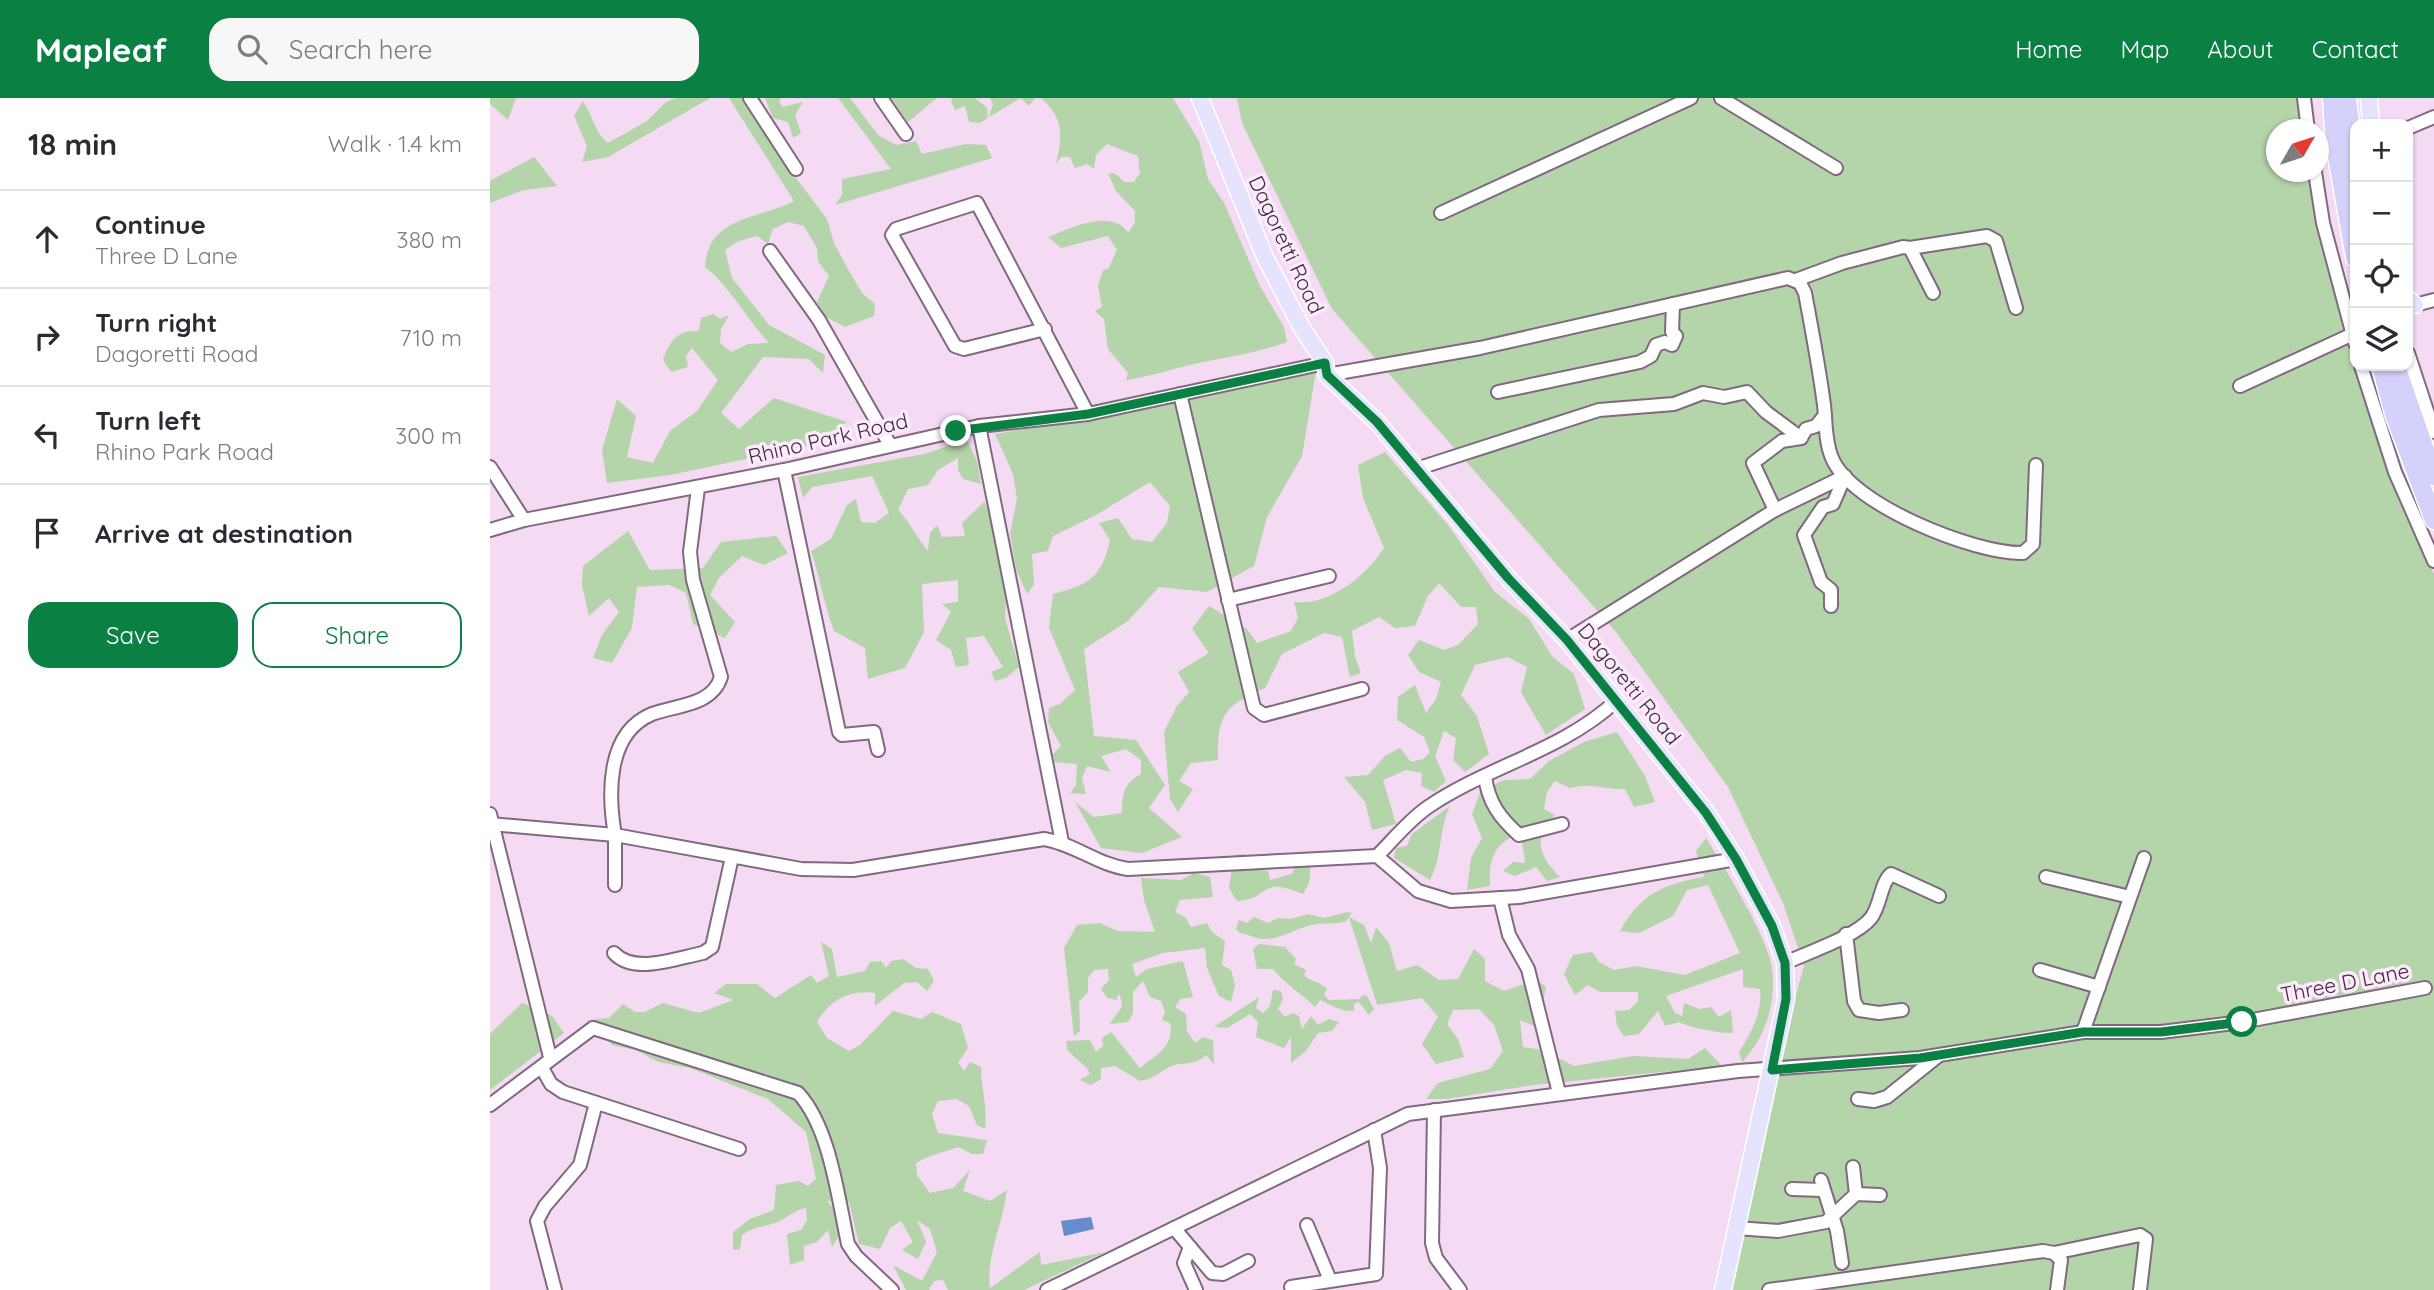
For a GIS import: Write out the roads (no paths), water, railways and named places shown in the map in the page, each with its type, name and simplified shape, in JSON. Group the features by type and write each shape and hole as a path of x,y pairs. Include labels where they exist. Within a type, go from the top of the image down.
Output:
{"highway":[{"path":"2332,98 2335,144 2353,245"},
{"path":"2347,98 2350,126"},
{"path":"2382,371 2394,414 2434,520"},
{"path":"2398,371 2434,476"}],"main road":[{"name":"Dagoretti Road","path":"1200,98 1265,257 1326,369 1377,422 1508,578 1567,640 1706,813 1736,859 1772,926 1785,963 1786,999 1723,1290"},
{"path":"2369,98 2371,119"}],"street":[{"path":"750,98 796,169"},
{"path":"881,98 906,134"},
{"path":"1441,213 1691,98"},
{"path":"1721,98 1836,168"},
{"path":"2304,98 2307,119"},
{"path":"2413,126 2434,117"},
{"path":"2317,182 2323,223 2350,324"},
{"path":"1045,330 964,349 955,346 892,235 896,229 977,203 1045,330 1088,414"},
{"name":"Rhino Park Road","path":"490,530 524,520 698,488 979,426 1088,414 1180,394 1326,369 1480,348 1758,284 1788,278 1796,280 1842,263 1979,235 1996,241 2016,308"},
{"path":"1910,248 1933,293"},
{"path":"770,251 819,320 890,445"},
{"path":"1796,280 1805,293 1832,459 1860,492 1930,527 2008,554 2023,553 2033,544 2036,465"},
{"path":"2413,302 2434,300"},
{"path":"1499,392 1640,362 1651,356 1656,345 1665,342 1672,345 1676,336 1672,332 1672,304"},
{"path":"2240,386 2350,341"},
{"path":"2413,368 2434,432"},
{"path":"2363,371 2395,472 2434,561"},
{"path":"1416,468 1599,410 1674,404 1703,393 1724,397 1747,392 1766,412 1801,438"},
{"path":"1180,394 1251,702 1259,714 1362,689"},
{"path":"1801,438 1806,429 1816,426 1825,415"},
{"path":"979,426 1062,842"},
{"path":"1775,510 1753,463 1782,441 1801,438"},
{"path":"490,467 524,520"},
{"path":"784,470 839,732 842,735 874,732 878,750"},
{"path":"1567,640 1775,510 1845,476"},
{"path":"1831,606 1831,590 1821,582 1804,535 1823,507 1833,504 1845,476"},
{"path":"615,885 615,835 609,802 615,761 629,728 652,714 705,698 719,685 721,677 693,580 690,551 698,488"},
{"path":"1228,600 1328,576"},
{"path":"739,1149 556,1088 546,1063 491,821 615,835 801,869 853,870 976,848 1045,839 1062,842 1113,867 1128,869 1377,856 1426,808 1485,776 1564,739 1595,721 1616,701"},
{"path":"1485,776 1492,802 1502,819 1519,835 1562,824"},
{"path":"1377,856 1418,891 1451,901 1500,898 1736,859"},
{"path":"614,953 624,963 638,964 703,953 712,947 732,857"},
{"path":"2083,1032 2144,858"},
{"path":"1785,963 1846,934 1872,917 1891,874 1939,896"},
{"path":"2046,877 2130,897"},
{"path":"1500,898 1509,935 1528,969 1559,1093"},
{"path":"1846,934 1854,1001 1859,1010 1879,1013 1902,1010"},
{"path":"2040,970 2099,987"},
{"name":"Three D Lane","path":"1047,1290 1408,1114 1738,1071 1938,1055 2083,1032 2161,1032 2235,1023 2425,988"},
{"path":"490,1105 593,1028 797,1093 807,1103 820,1130 848,1244 856,1256 892,1290"},
{"path":"1858,1099 1874,1101 1886,1097 1938,1055"},
{"path":"555,1290 537,1221 545,1206 580,1165 596,1103"},
{"path":"1434,1110 1432,1243 1436,1258 1460,1290"},
{"path":"1291,1287 1376,1274 1380,1168 1374,1130"},
{"path":"1853,1167 1856,1195"},
{"path":"1792,1189 1821,1185 1837,1231 1842,1263"},
{"path":"1736,1228 1778,1231 1826,1223 1856,1195 1880,1195"},
{"path":"1307,1225 1330,1280"},
{"path":"1174,1228 1209,1270 1217,1275 1248,1262"},
{"path":"1769,1290 2043,1251 2054,1253 2140,1236 2146,1239 2140,1290"},
{"path":"1190,1247 1184,1263 1196,1290"},
{"path":"2054,1253 2061,1260 2057,1290"}],"water":[{"path":"1091,1217 1094,1229 1064,1236 1061,1221"}]}
